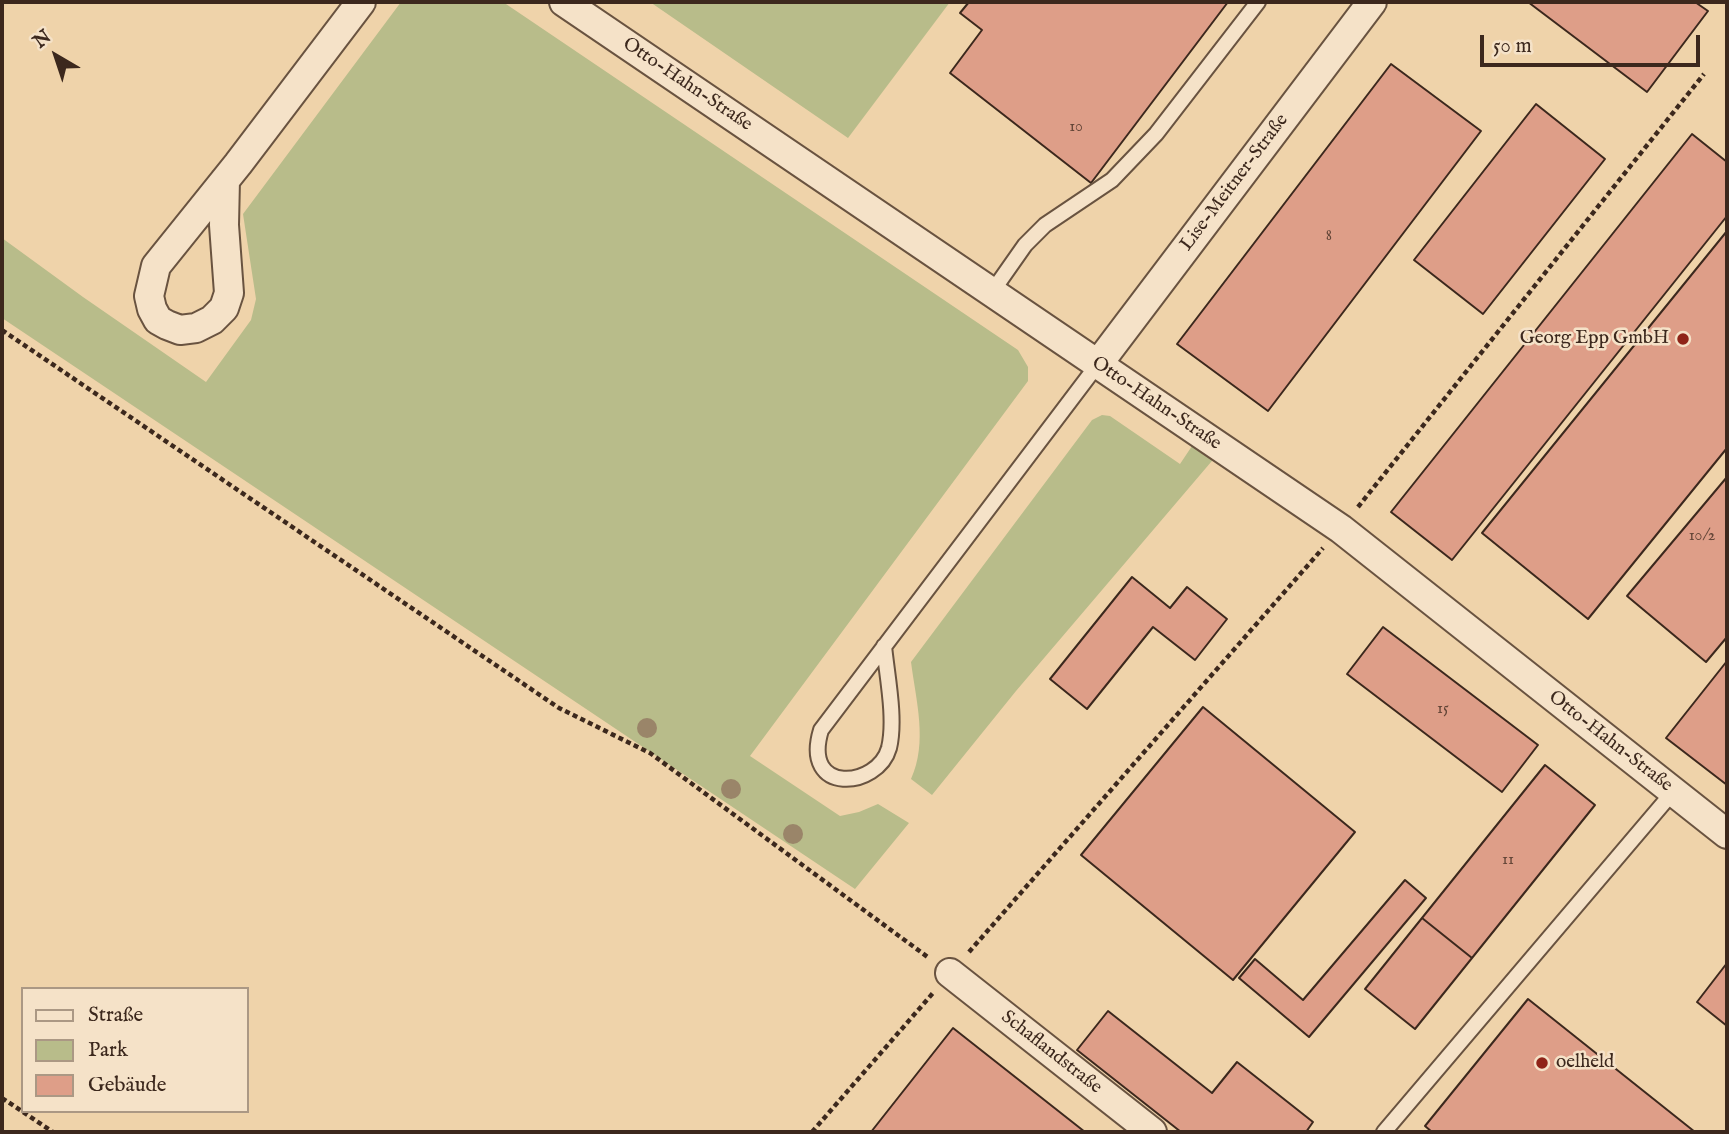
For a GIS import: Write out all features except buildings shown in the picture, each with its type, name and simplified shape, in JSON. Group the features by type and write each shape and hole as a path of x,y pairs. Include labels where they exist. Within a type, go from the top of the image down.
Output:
{"street":[{"path":"225,180 224,225 229,293 224,308 212,320 196,328 180,330 167,326 158,320 149,296 156,266 361,2"},
{"name":"Otto-Hahn-Straße","path":"564,2 1341,529 1727,834"},
{"name":"Lise-Meitner-Straße","path":"1098,364 1371,2"},
{"name":"Schaflandstraße","path":"950,973 1152,1132"}],"lane":[{"path":"992,292 1025,245 1038,232 1112,180 1156,134 1258,2"},
{"path":"884,646 891,734 888,751 878,766 863,775 848,779 834,778 824,771 817,759 816,746 821,730 884,646 1098,364"},
{"path":"1384,1132 1673,792"}],"path":[{"path":"812,1132 1341,529 1704,74"},
{"path":"2,330 559,708 650,753 950,973"},
{"path":"2,1098 21,1111"},
{"path":"24,1113 53,1132"}],"green space":[{"path":"401,2 503,2 1018,350 1028,367 1028,381 750,756 840,816 878,804 909,823 855,889 2,318 2,238 206,382 251,320 256,299 243,214"},
{"path":"650,2 950,2 848,138"},
{"path":"1102,415 1110,416 1180,464 1196,440 1217,455 1016,691 932,795 911,779 920,736 911,662 1092,420"}],"place":[{"name":"Georg Epp GmbH","path":"1683,339"},
{"name":"oelheld","path":"1542,1063"}]}
